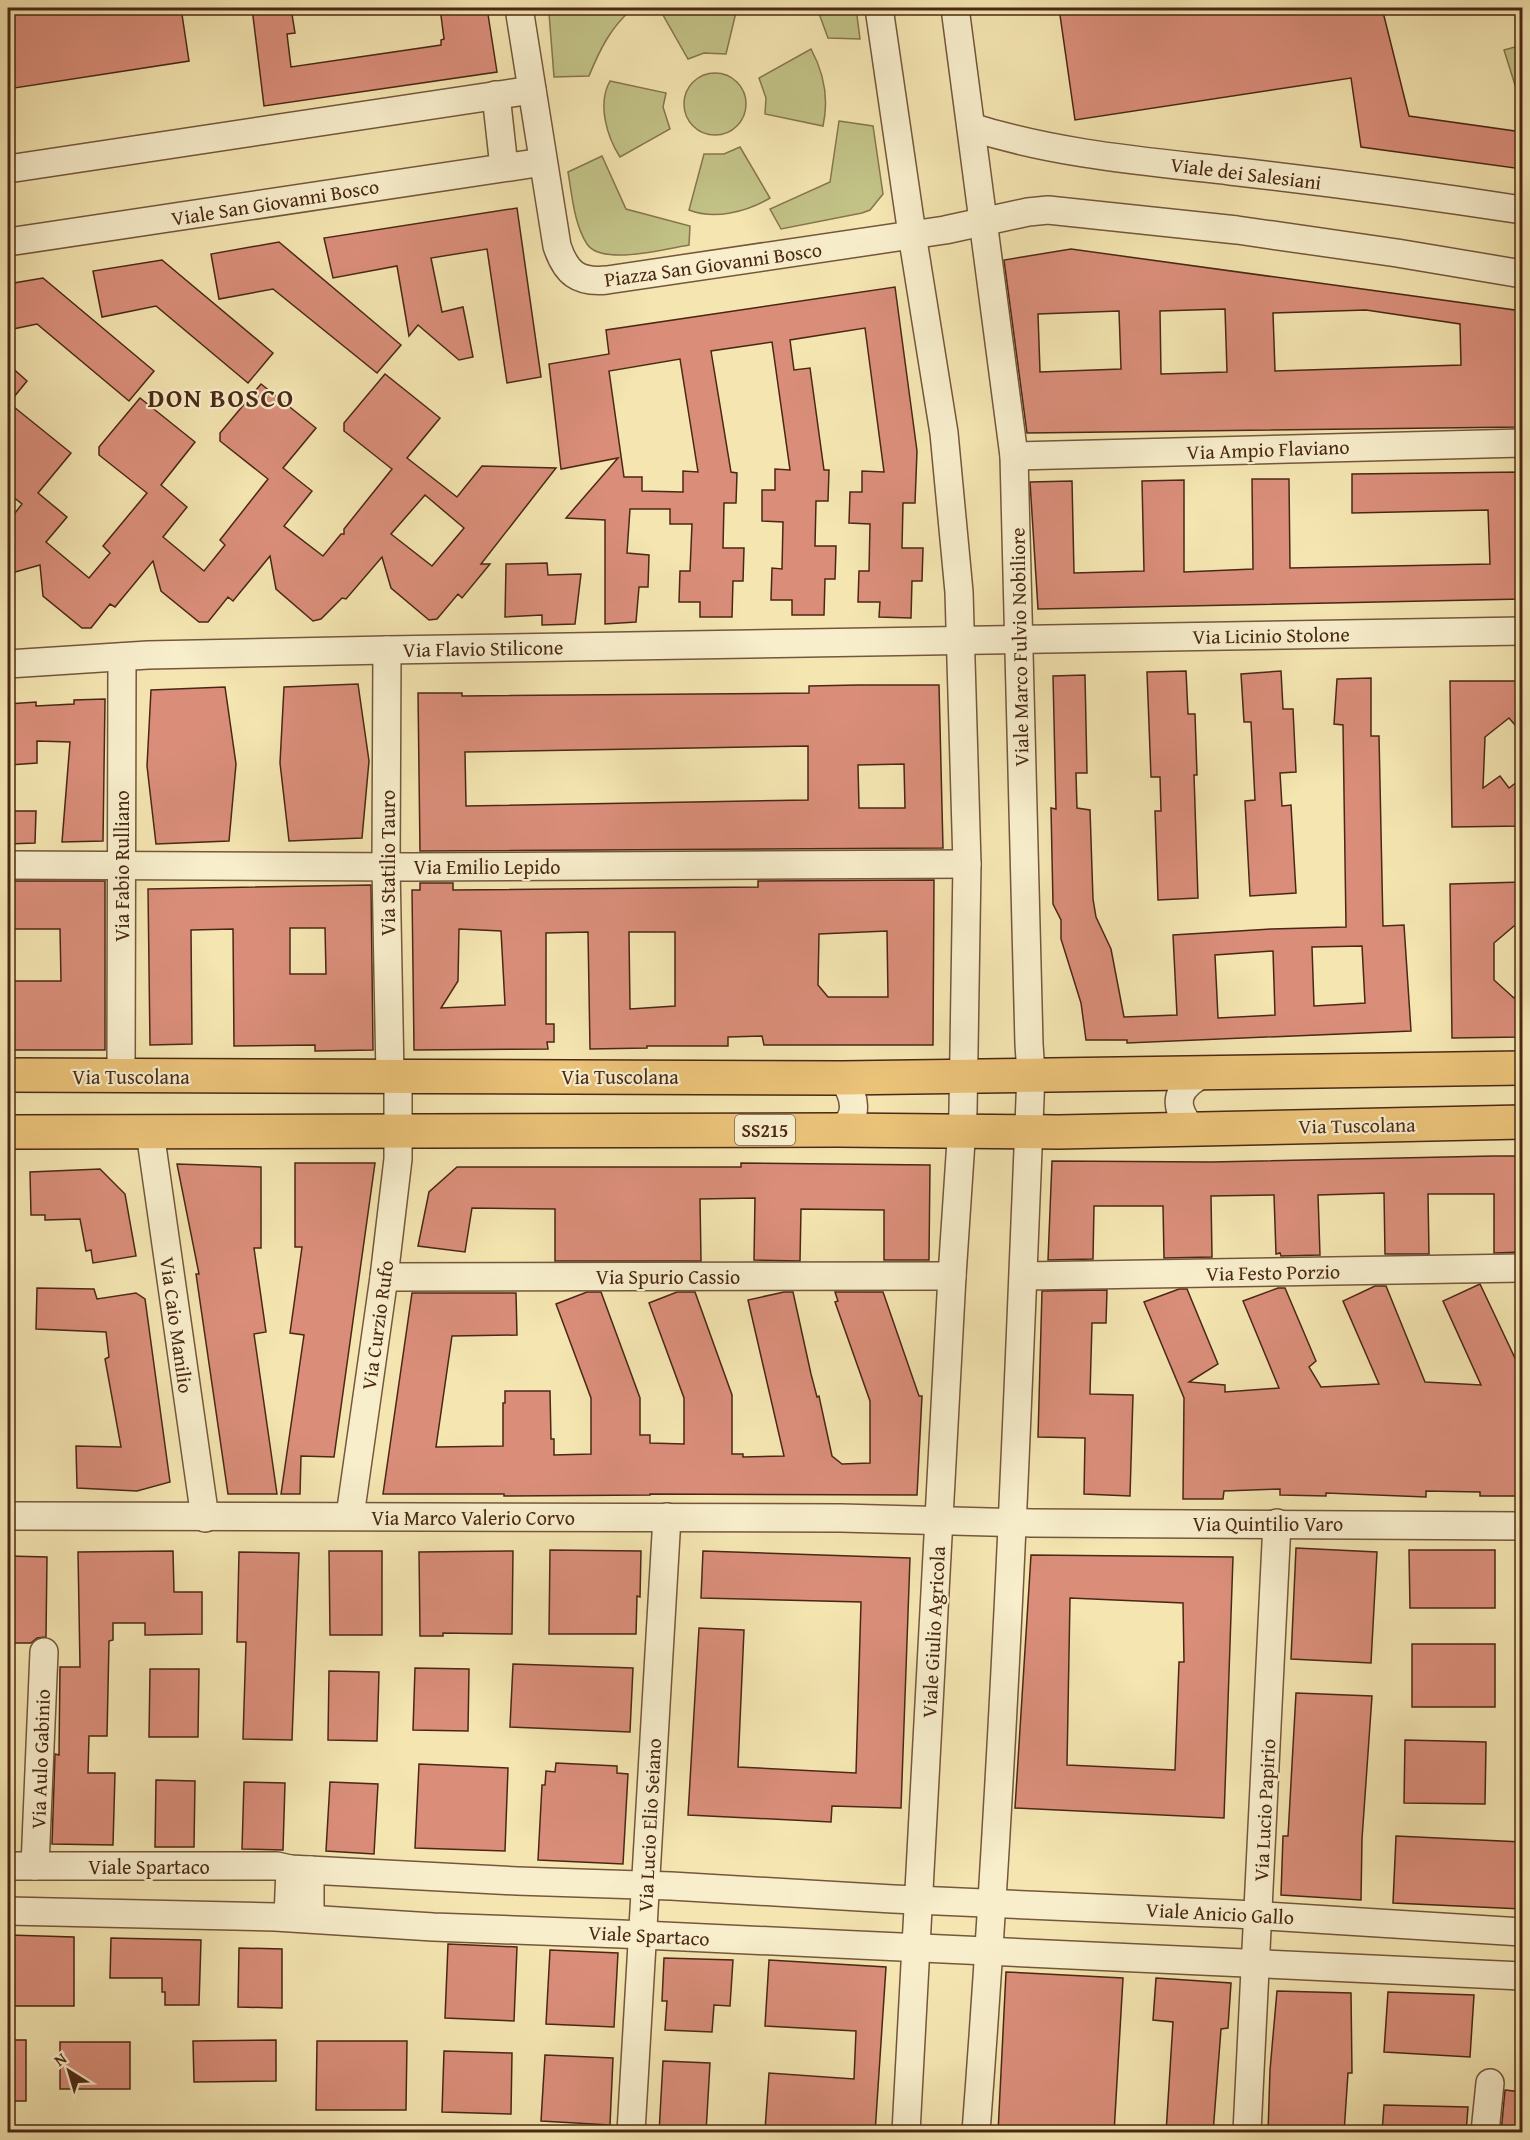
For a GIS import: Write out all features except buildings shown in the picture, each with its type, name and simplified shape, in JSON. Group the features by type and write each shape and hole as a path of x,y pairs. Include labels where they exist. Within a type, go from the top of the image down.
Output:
{"main road":[{"name":"Via Tuscolana","path":"8,1075 842,1077 1522,1068"},
{"name":"Via Tuscolana","path":"8,1132 838,1130 1030,1132 1522,1122"}],"street":[{"name":"Piazza San Giovanni Bosco","path":"519,8 560,254 572,272 585,279 607,280 983,222"},
{"path":"879,8 944,433 959,592 967,864 962,1131"},
{"path":"955,8 983,222 1039,210 1070,211 1237,230 1522,274"},
{"path":"8,169 532,90"},
{"path":"496,95 504,167"},
{"name":"Viale dei Salesiani","path":"971,127 1012,140 1071,152 1366,187 1522,210"},
{"name":"Viale San Giovanni Bosco","path":"8,242 543,162"},
{"name":"Viale Marco Fulvio Nobiliore","path":"983,222 1014,456 1031,1074"},
{"name":"Via Ampio Flaviano","path":"1014,456 1522,443"},
{"name":"Via Licinio Stolone","path":"960,641 1522,631"},
{"name":"Via Flavio Stilicone","path":"8,664 122,657 387,650 960,641"},
{"name":"Via Statilio Tauro","path":"387,650 386,866 394,1076"},
{"name":"Via Fabio Rulliano","path":"121,1076 122,657"},
{"name":"Via Emilio Lepido","path":"8,865 967,864"},
{"path":"1191,1128 1179,1110 1178,1100 1188,1084 1204,1073"},
{"path":"976,2133 992,1903 1013,1522 1031,1074"},
{"path":"394,1076 398,1132"},
{"path":"838,1130 850,1121 854,1112 851,1093 842,1077"},
{"name":"Viale Giulio Agricola","path":"906,2133 952,1276 962,1131"},
{"name":"Via Caio Manilio","path":"150,1132 205,1518"},
{"name":"Via Curzio Rufo","path":"350,1516 384,1277 398,1159 398,1132"},
{"name":"Via Festo Porzio","path":"1024,1276 1522,1268"},
{"name":"Via Spurio Cassio","path":"384,1277 952,1276"},
{"name":"Via Marco Valerio Corvo","path":"8,1516 205,1518 350,1516 539,1519 667,1517 939,1520"},
{"name":"Via Lucio Elio Seiano","path":"631,2133 667,1517"},
{"name":"Via Quintilio Varo","path":"939,1520 1522,1526"},
{"name":"Via Lucio Papirio","path":"1247,2133 1277,1523"},
{"name":"Via Aulo Gabinio","path":"36,1866 44,1653"},
{"name":"Viale Spartaco","path":"8,1866 276,1866 517,1881 645,1885 918,1900"},
{"path":"299,1918 300,1869"},
{"name":"Viale Anicio Gallo","path":"918,1900 1258,1915 1522,1932"},
{"name":"Viale Spartaco","path":"8,1911 299,1918 433,1927 989,1951"},
{"path":"989,1951 1522,1976"},
{"path":"1485,2133 1490,2082"}],"green space":[{"path":"550,8 633,8 618,23 607,39 589,76 554,77"},
{"path":"659,8 737,8 726,54 704,53 688,59"},
{"path":"817,8 856,8 860,39 828,38"},
{"path":"1522,45 1522,103 1521,104 1504,50"},
{"path":"811,49 824,86 823,126 765,114 766,98 759,78"},
{"path":"709,73 721,73 737,82 744,92 746,104 744,116 737,126 721,135 709,135 698,130 689,121 684,110 684,98 689,87 698,78"},
{"path":"610,81 666,93 663,107 670,129 620,157 611,140 605,120 604,100"},
{"path":"839,121 873,126 883,194 870,210 862,213 781,229 770,209 830,182"},
{"path":"740,147 770,198 741,211 730,213 709,214 689,210 704,154 724,154"},
{"path":"602,156 626,209 690,226 689,245 619,255 594,251 587,244 576,218 568,172"}],"district":[{"name":"DON BOSCO","path":"221,397"}]}
